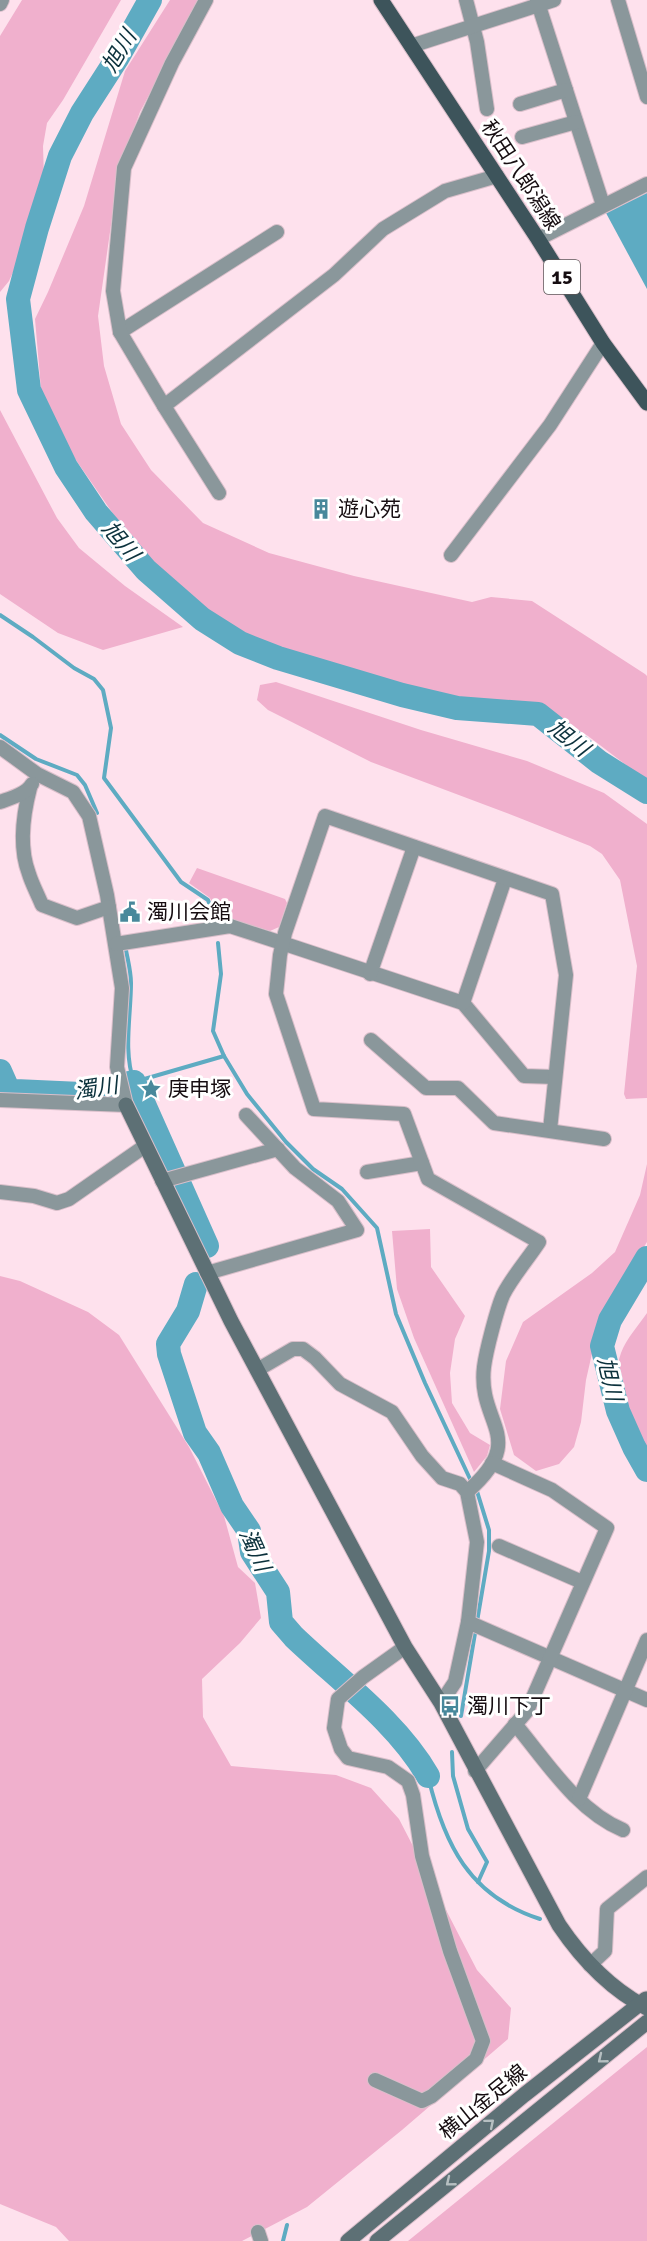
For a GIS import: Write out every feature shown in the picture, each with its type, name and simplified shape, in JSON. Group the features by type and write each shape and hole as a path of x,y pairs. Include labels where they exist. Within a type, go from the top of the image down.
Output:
{"main road":[{"name":"秋田八郎潟線","path":"381,0 538,238 603,344 647,402"}],"street":[{"path":"0,4 2,0"},
{"path":"206,0 172,63 124,168 113,291 120,332 219,493"},
{"path":"466,0 474,26 487,109"},
{"path":"411,46 538,3 555,0"},
{"path":"618,0 647,98"},
{"path":"538,3 603,204"},
{"path":"520,104 566,90"},
{"path":"522,137 576,123"},
{"path":"164,406 334,275 383,229 445,191 497,176"},
{"path":"538,238 647,184"},
{"path":"120,332 277,232"},
{"path":"451,555 550,425 603,344"},
{"path":"0,747 37,774 73,792 89,816 116,944 122,988 117,1067 124,1099 145,1146 171,1179 207,1273 257,1371 405,1647 441,1703 559,1925 575,1949 590,1965 621,1992 645,2003"},
{"path":"37,774 30,788 25,809 24,842 28,872 42,905 77,918 109,908"},
{"path":"0,802 30,788"},
{"path":"472,1487 489,1471 500,1445 485,1396 484,1368 503,1296 539,1242 428,1179 404,1114 314,1109 276,994 282,943 325,816 552,894 566,975 550,1130"},
{"path":"370,974 414,847"},
{"path":"463,1003 505,879"},
{"path":"116,944 230,926 463,1003 524,1076 555,1077"},
{"path":"370,1040 426,1088 458,1088 494,1123 604,1139"},
{"path":"0,1101 124,1099"},
{"path":"207,1273 357,1230 338,1200 295,1168 246,1115"},
{"path":"0,1192 34,1196 57,1203 69,1198 145,1146"},
{"path":"171,1179 278,1149"},
{"path":"368,1172 422,1163"},
{"path":"257,1371 292,1349 303,1349 340,1384 392,1412 422,1456 442,1478 472,1487"},
{"path":"476,1771 527,1711 607,1528 552,1490 492,1463"},
{"path":"441,1703 455,1682 474,1624 477,1542 472,1487"},
{"path":"499,1546 582,1582"},
{"path":"474,1624 647,1700"},
{"path":"579,1799 647,1640"},
{"path":"375,2080 422,2102 476,2059 483,2041 450,1951 422,1856 413,1795 408,1781 388,1767 348,1758 337,1739 334,1728 338,1699 405,1647"},
{"path":"515,1724 579,1799 607,1823 623,1830"},
{"path":"590,1965 605,1951 607,1909 647,1877"},
{"name":"横山金足線","path":"348,2241 524,2095 645,2003"},
{"name":"横山金足線","path":"377,2241 647,2022"}],"shaded area":[{"path":"22,0 121,0 63,100 47,123 43,146 44,179 26,244 9,281 0,292 0,36"},
{"path":"170,0 199,0 140,112 119,169 98,316 104,366 121,424 151,470 203,523 269,553 354,576 472,602 491,597 532,601 645,674 647,676 647,781 588,736 545,710 432,693 271,648 236,634 155,568 125,531 69,450 41,389 35,319 84,206 125,71"},
{"path":"0,410 57,518 79,548 125,586 183,627 103,650 58,633 0,594"},
{"path":"276,682 421,730 527,761 604,793 647,824 647,1098 626,1099 624,1094 637,966 620,880 602,854 590,846 371,762 268,710 257,700 260,685"},
{"path":"197,868 285,899 287,903 279,927 270,931 228,918 219,919 210,898 189,883"},
{"path":"647,1164 647,1242 600,1318 586,1380 581,1422 574,1447 559,1464 536,1471 514,1455 500,1409 506,1361 523,1322 592,1273 615,1252 640,1195"},
{"path":"430,1229 431,1267 465,1316 455,1339 450,1373 452,1403 470,1433 490,1445 487,1456 474,1472 414,1338 397,1289 392,1231"},
{"path":"0,1276 20,1281 88,1312 119,1335 189,1447 224,1516 238,1567 255,1583 261,1618 240,1643 202,1679 203,1717 231,1766 336,1775 371,1788 399,1819 477,1970 511,2008 508,2039 402,2130 307,2207 242,2241 69,2241 56,2227 0,2204"},
{"path":"647,1313 647,1452 625,1404 618,1377 618,1365 626,1343"},
{"path":"647,2047 647,2241 408,2241"}],"water":[{"path":"647,193 647,289 606,213"}],"waterway":[{"name":"旭川","path":"150,0 118,57 82,113 60,156 18,299 29,390 66,467 96,512 146,570 202,619 240,643 278,658 402,695 457,708 538,714 599,762 647,792"},
{"path":"0,615 74,668 94,679 103,690 111,728 104,778 181,882 208,900 215,919"},
{"path":"0,735 36,759 77,775 85,785 97,813"},
{"path":"218,943 221,974 213,1031 224,1056 247,1094 286,1142 313,1169 342,1189 377,1228 396,1314 425,1383 471,1481"},
{"path":"126,950 131,983 129,1058 134,1082 224,1056"},
{"name":"濁川","path":"0,1071 8,1089 15,1091 81,1094 134,1082 207,1246"},
{"name":"旭川","path":"647,1258 610,1320 602,1346 618,1411 647,1470"},
{"name":"濁川","path":"196,1284 188,1311 168,1344 169,1354 195,1433 209,1453 232,1506 249,1531 252,1552 278,1592 281,1622 294,1637 384,1720 415,1756 428,1776"},
{"path":"461,1716 489,1551 489,1530 476,1488"},
{"path":"452,1752 453,1776 468,1829 487,1862 478,1882"},
{"path":"428,1776 442,1824 463,1864 495,1897 515,1909 540,1919"},
{"path":"283,2241 287,2225"}],"place":[{"name":"遊心苑","path":"321,509"},
{"name":"濁川会館","path":"130,912"},
{"name":"庚申塚","path":"151,1089"},
{"name":"濁川下丁","path":"450,1706"}]}
